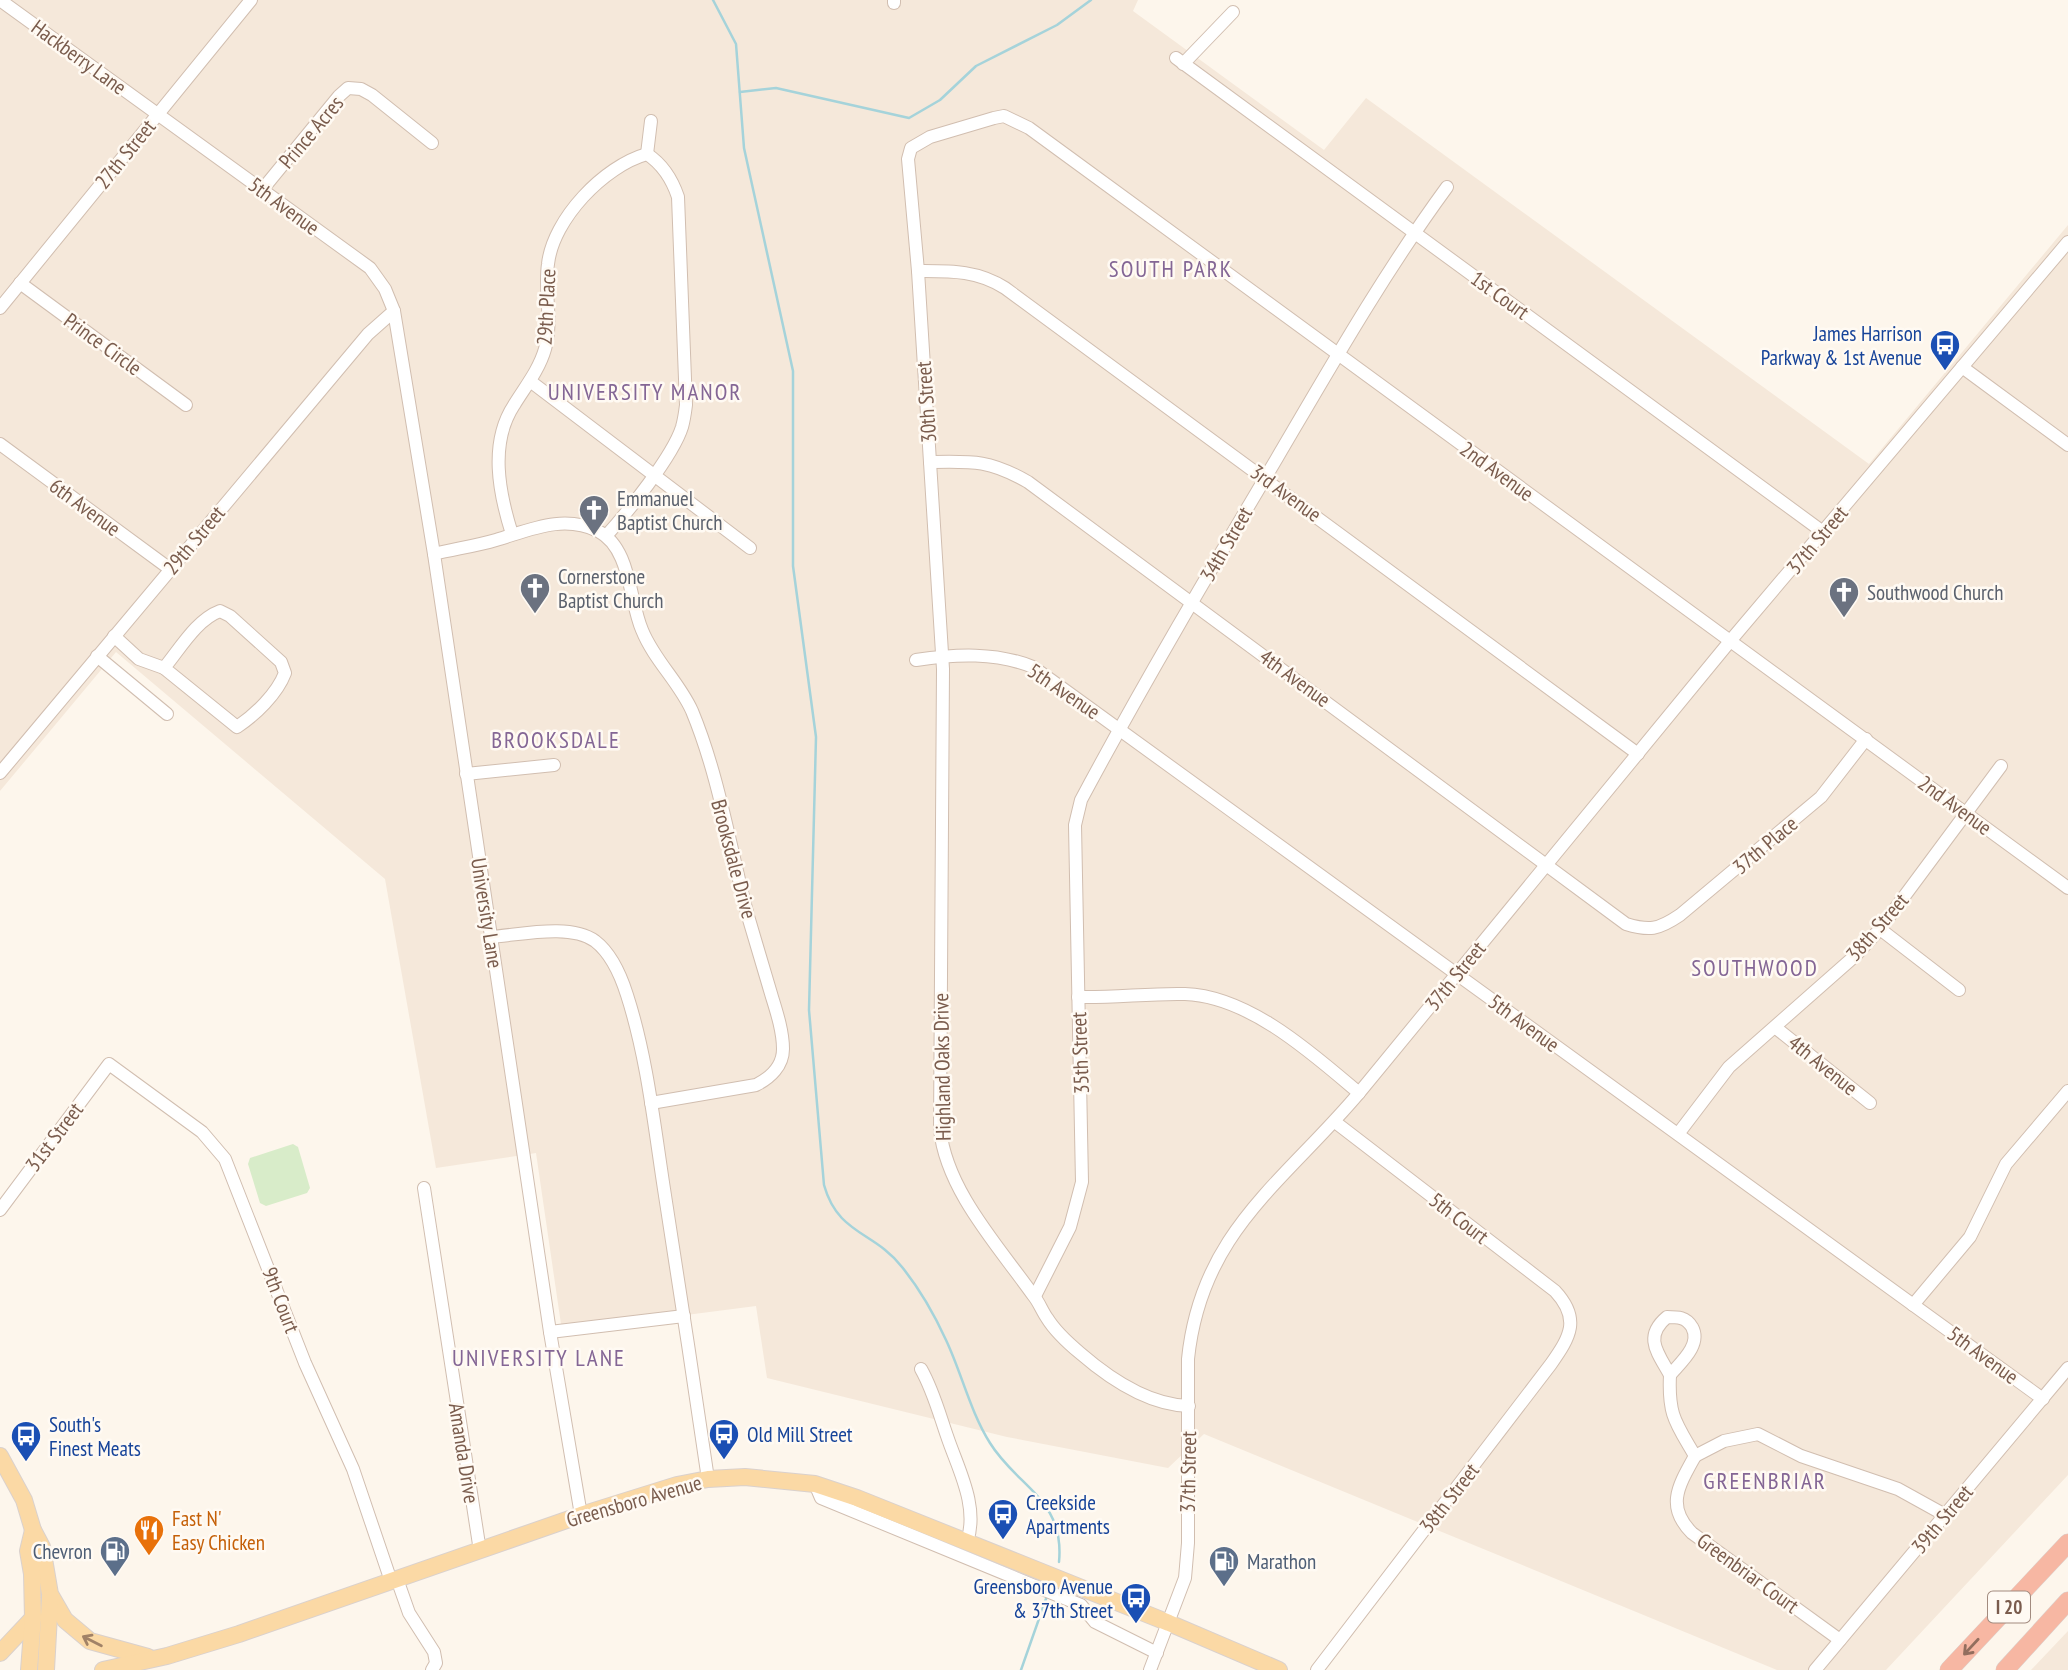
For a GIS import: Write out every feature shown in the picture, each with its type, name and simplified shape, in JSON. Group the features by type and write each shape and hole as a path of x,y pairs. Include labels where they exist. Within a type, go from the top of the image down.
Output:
{"highway":[{"name":"I 20","path":"1949,1670 2068,1543"},
{"name":"I 20","path":"2005,1670 2068,1601"}],"main road":[{"path":"0,1456 24,1500 33,1530 42,1548 50,1594 46,1670"},
{"name":"Greensboro Avenue","path":"103,1670 154,1659 239,1634 581,1515 677,1485 708,1479 745,1477 815,1485 857,1498 1279,1670"},
{"path":"29,1670 33,1618 32,1574 28,1551 33,1530"},
{"path":"50,1594 65,1620 80,1634 101,1645 154,1659"},
{"path":"0,1653 33,1618"}],"street":[{"name":"Hackberry Lane","path":"0,0 157,115"},
{"name":"27th Street","path":"0,308 251,0"},
{"name":"1st Court","path":"1233,12 1180,61 1823,532"},
{"name":"Prince Acres","path":"262,190 339,96 348,89 361,89 372,95 432,144"},
{"name":"5th Avenue","path":"157,115 370,268 386,289 394,311"},
{"name":"2nd Avenue","path":"911,148 940,133 994,118 1004,116 1019,122 2068,888"},
{"path":"434,554 564,522 589,528 606,536 654,474 677,439 684,417 687,382 679,209 674,187 663,167 647,154 651,121"},
{"name":"30th Street","path":"911,148 908,159 918,271 943,656"},
{"name":"29th Place","path":"512,534 505,507 498,450 507,417 530,381 546,346 547,265 557,232 593,188 631,158 647,154"},
{"name":"34th Street","path":"1081,800 1192,603 1338,355 1414,232 1447,187"},
{"name":"37th Street","path":"1150,1670 1185,1578 1188,1359 1191,1335 1200,1299 1228,1239 1256,1204 1335,1122 1731,640 1962,367 2063,258 2068,242"},
{"name":"3rd Avenue","path":"918,271 963,271 996,282 1638,754"},
{"name":"Prince Circle","path":"20,283 186,405"},
{"name":"University Lane","path":"394,311 434,554 581,1515"},
{"name":"29th Street","path":"0,773 368,334 394,311"},
{"path":"1962,367 2068,445"},
{"path":"530,381 750,548"},
{"name":"6th Avenue","path":"0,444 170,569"},
{"name":"4th Avenue","path":"930,462 974,461 1007,470 1056,501 1626,924 1646,930"},
{"name":"Brooksdale Drive","path":"606,536 621,557 644,634 682,692 692,713 713,779 777,1014 783,1049 775,1070 767,1080 756,1085 651,1102"},
{"path":"114,636 139,659 164,668 237,726 251,718 281,683 285,673 281,662 230,616 220,611 209,615 164,668"},
{"path":"97,656 167,714"},
{"name":"5th Avenue","path":"916,660 943,656 988,656 1033,667 2043,1399"},
{"name":"Highland Oaks Drive","path":"943,656 941,1141 951,1174 1054,1328 1115,1380 1176,1406 1189,1406"},
{"name":"37th Place","path":"1646,930 1670,922 1821,797 1866,739"},
{"path":"466,774 554,765"},
{"name":"38th Street","path":"1678,1134 1729,1068 1856,955 1880,929 2001,766"},
{"name":"35th Street","path":"1035,1296 1070,1227 1082,1182 1075,824 1081,800"},
{"path":"1880,929 1959,990"},
{"path":"491,937 571,932 592,939 601,946 614,964 627,996 637,1029 651,1102 708,1479"},
{"path":"1078,997 1186,994 1220,1000 1261,1020 1328,1067 1359,1093"},
{"name":"4th Avenue","path":"1776,1027 1870,1103"},
{"name":"31st Street","path":"0,1210 108,1064"},
{"name":"9th Court","path":"108,1064 202,1132 225,1159 305,1363 353,1469 394,1580 409,1613 434,1653 436,1663 432,1670"},
{"path":"1913,1305 1970,1237 2006,1164 2068,1091"},
{"name":"5th Court","path":"1335,1122 1555,1291 1569,1309 1571,1322"},
{"name":"Amanda Drive","path":"424,1188 480,1551"},
{"path":"551,1332 684,1316"},
{"name":"38th Street","path":"1317,1670 1551,1364 1565,1344 1571,1322"},
{"name":"39th Street","path":"1815,1670 2068,1368"},
{"path":"921,1369 939,1410 969,1499 971,1527 967,1542"},
{"path":"1670,1376 1669,1405 1672,1417 1695,1456 1735,1438 1758,1434 1801,1456 1898,1489 1945,1515"},
{"name":"Greenbriar Court","path":"1695,1456 1682,1480 1676,1502 1683,1525 1840,1640"},
{"path":"815,1485 821,1498 1081,1605 1095,1622 1157,1653"}],"shaded area":[{"path":"0,0 1138,0 1133,11 1324,150 1366,98 1869,464 2068,225 2068,1475 1886,1670 1777,1670 1204,1434 1168,1468 1007,1437 767,1378 756,1306 562,1331 536,1153 436,1168 385,879 116,652 0,791"},
{"path":"2068,1631 2068,1670 2031,1670"}],"green space":[{"path":"293,1144 298,1147 310,1188 307,1193 266,1206 260,1203 248,1164 250,1158"}],"waterway":[{"path":"713,0 736,44 744,148 793,371 793,566 816,737 809,1010 824,1185 838,1214 891,1255 932,1312 990,1443 1037,1495 1055,1523 1059,1541 1059,1562"},
{"path":"740,92 776,88 909,118 940,100 976,66 1057,25 1091,0"},
{"path":"1021,1670 1047,1596"}],"place":[{"name":"James Harrison Parkway & 1st Avenue","path":"1945,372"},
{"name":"Emmanuel Baptist Church","path":"594,537"},
{"name":"Cornerstone Baptist Church","path":"535,615"},
{"name":"Southwood Church","path":"1844,619"},
{"name":"Old Mill Street","path":"724,1461"},
{"name":"South's Finest Meats","path":"26,1463"},
{"name":"Creekside Apartments","path":"1003,1541"},
{"name":"Fast N' Easy Chicken","path":"149,1557"},
{"name":"Chevron","path":"115,1578"},
{"name":"Marathon","path":"1224,1588"},
{"name":"Greensboro Avenue & 37th Street","path":"1136,1625"}],"district":[{"name":"SOUTH PARK","path":"1171,268"},
{"name":"UNIVERSITY MANOR","path":"645,391"},
{"name":"BROOKSDALE","path":"556,739"},
{"name":"SOUTHWOOD","path":"1755,967"},
{"name":"UNIVERSITY LANE","path":"539,1357"},
{"name":"GREENBRIAR","path":"1765,1480"}]}
